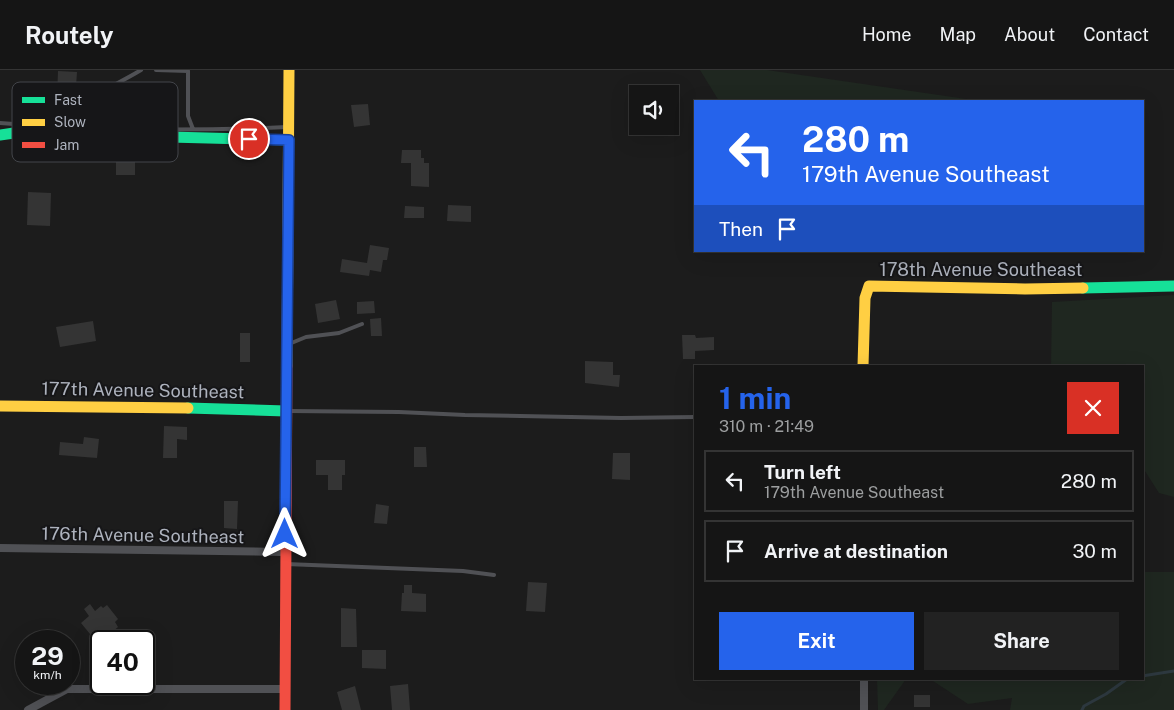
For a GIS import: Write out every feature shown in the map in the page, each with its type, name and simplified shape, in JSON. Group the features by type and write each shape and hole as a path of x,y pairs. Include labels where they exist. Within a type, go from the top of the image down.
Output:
{"street":[{"path":"285,710 289,70"},
{"path":"178,137 289,140"},
{"name":"178th Avenue Southeast","path":"863,365 865,298 869,286 915,285 1025,289 1174,286"},
{"name":"177th Avenue Southeast","path":"0,406 286,411"},
{"name":"176th Avenue Southeast","path":"0,548 285,552"},
{"path":"864,680 864,710"},
{"path":"28,710 67,689 285,689"}],"lane":[{"path":"121,82 142,70"},
{"path":"156,70 188,71 188,116 193,129"},
{"path":"178,129 289,127"},
{"path":"287,345 306,336 339,333 362,324"},
{"path":"286,411 621,418 694,417"},
{"path":"285,564 463,571 494,575"}],"shaded area":[{"path":"700,70 767,70 973,100 718,100"},
{"path":"1174,295 1174,497 1159,493 1144,470 1144,365 1051,365 1052,302"},
{"path":"1144,572 1174,572 1174,710 1010,710 1012,698 968,704 932,680 1144,680"},
{"path":"877,680 905,680 884,710 878,710"}],"building":[{"path":"58,71 77,72 76,82 58,82"},
{"path":"368,104 370,125 354,127 351,105"},
{"path":"402,150 421,150 421,158 424,158 424,163 429,163 429,187 411,186 411,163 401,163"},
{"path":"116,162 135,162 135,175 116,175"},
{"path":"28,192 51,193 50,226 27,225"},
{"path":"448,205 471,206 471,222 447,221"},
{"path":"405,206 424,207 424,218 404,218"},
{"path":"370,245 389,248 387,260 383,260 381,272 370,270 369,276 340,272 342,259 367,263"},
{"path":"336,300 340,319 318,323 315,304"},
{"path":"374,301 375,313 357,314 357,302"},
{"path":"381,318 382,336 371,336 370,319"},
{"path":"93,321 96,341 60,347 56,327"},
{"path":"240,333 250,333 250,362 240,362"},
{"path":"682,335 695,335 696,338 714,337 714,350 695,351 695,359 683,359"},
{"path":"585,361 613,362 613,375 620,375 619,387 585,383"},
{"path":"164,426 187,427 187,440 177,439 177,458 163,458"},
{"path":"84,437 99,439 97,458 59,455 60,442 83,444"},
{"path":"414,447 426,447 427,467 414,467"},
{"path":"613,453 630,453 630,480 612,479"},
{"path":"316,460 345,460 342,490 328,490 328,475 316,475"},
{"path":"224,501 238,501 237,529 224,528"},
{"path":"376,504 389,506 387,524 374,523"},
{"path":"528,582 547,583 545,612 526,611"},
{"path":"404,585 412,585 412,593 426,594 426,612 401,611"},
{"path":"90,604 95,611 101,606 103,608 107,605 118,619 115,622 118,627 114,630 90,630 90,634 81,623 89,616 84,609"},
{"path":"341,608 356,609 357,647 341,647"},
{"path":"362,650 386,650 386,669 362,668"},
{"path":"408,684 410,710 392,710 390,686"},
{"path":"355,686 361,710 342,710 337,692"},
{"path":"914,695 930,695 930,707 914,707"}],"waterway":[{"path":"1144,676 1174,671"},
{"path":"1082,710 1084,706 1126,680"}],"traffic: fast":[{"path":"0,135 12,133"},
{"path":"178,137 289,140"},
{"path":"1083,288 1174,286"},
{"path":"188,408 286,411"}],"traffic: slow":[{"path":"287,366 289,70"},
{"path":"863,365 865,298 869,286 1025,289 1083,288"},
{"path":"0,406 188,408"}],"traffic: jam":[{"path":"285,710 287,366"}],"route":[{"path":"249,139 289,140 285,534"}]}
